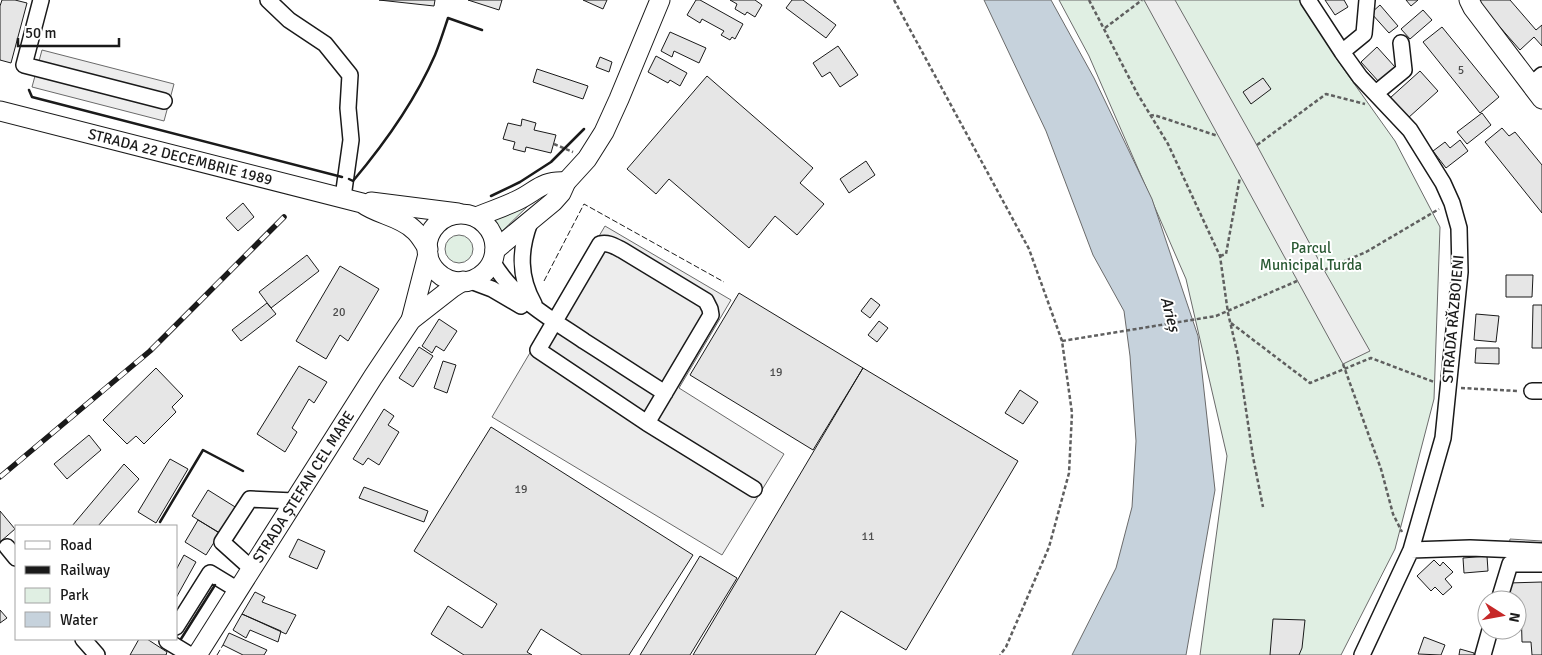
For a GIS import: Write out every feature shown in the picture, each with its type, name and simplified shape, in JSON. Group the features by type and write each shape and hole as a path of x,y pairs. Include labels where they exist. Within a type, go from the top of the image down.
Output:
{"main road":[{"name":"STRADA ȘTEFAN CEL MARE","path":"197,655 372,377 411,320 452,288 480,276 494,256 561,193 566,182 587,159 604,132 619,100 660,0"},
{"path":"1468,0 1539,86"},
{"name":"STRADA 22 DECEMBRIE 1989","path":"0,111 362,203 374,211 405,224 414,230 428,252"},
{"name":"STRADA ȘTEFAN CEL MARE","path":"411,320 428,252 428,242 435,227 443,219 455,214 471,215 518,200 542,185 554,181 566,182"},
{"name":"STRADA 22 DECEMBRIE 1989","path":"362,203 373,202 471,215"},
{"path":"471,215 485,224 492,232 494,256"},
{"path":"428,252 436,270 444,277 455,281 466,281"}],"street":[{"path":"41,0 24,65 164,101"},
{"path":"268,0 289,20 324,44 350,75 348,108 351,140 343,197"},
{"name":"STRADA RĂZBOIENI","path":"1308,0 1360,77 1410,130 1443,183 1452,202 1459,228 1460,272 1443,438 1412,544 1362,655"},
{"path":"1342,52 1364,34 1367,0"},
{"path":"1380,98 1404,70 1401,43"},
{"path":"530,222 521,257 523,278 527,292 539,312"},
{"path":"648,423 711,315 710,309 706,301 622,250 602,243 538,350 648,423 754,488"},
{"path":"494,256 504,280 539,312 665,393"},
{"path":"466,281 492,289 524,308 539,312"},
{"path":"252,569 222,542 250,499 294,501"},
{"path":"1412,544 1542,551"},
{"path":"1502,590 1510,564 1542,564"},
{"path":"178,624 210,573 238,590"},
{"path":"84,640 96,655"},
{"path":"168,640 190,655"},
{"path":"1482,655 1487,640"}],"path":[{"path":"894,0 1029,249 1062,340 1072,413 1069,473 1048,547 1006,647 1000,655"},
{"path":"1089,0 1150,116 1168,144 1220,256 1228,313 1238,356 1252,457 1263,507"},
{"path":"1105,28 1142,0"},
{"path":"1257,145 1326,94 1377,108 1380,98"},
{"path":"1150,116 1154,115 1218,136"},
{"path":"1220,256 1226,254 1240,176"},
{"path":"1324,270 1366,252 1452,202"},
{"path":"1062,340 1216,316 1228,313 1298,281"},
{"path":"1230,322 1310,382 1345,370 1371,358 1448,387 1537,391"},
{"path":"1343,364 1381,469 1393,514 1401,531 1412,544"}],"green space":[{"name":"Parcul Municipal Turda","path":"1059,0 1300,0 1338,61 1395,141 1440,227 1434,399 1395,549 1341,655 1200,655 1227,456 1186,279 1089,56"},
{"path":"530,204 497,236 495,225 490,219"},
{"path":"459,235 469,239 473,249 469,259 459,263 449,259 445,249 449,239"}],"shaded area":[{"path":"1144,0 1175,0 1370,351 1343,364"},
{"path":"42,50 174,84 164,121 32,87"},
{"path":"605,226 731,300 679,388 784,454 722,555 492,417"},
{"path":"1510,539 1542,541 1542,548 1509,546"}],"water":[{"name":"Arieș","path":"984,0 1051,0 1094,78 1152,199 1198,336 1215,490 1186,655 1072,655 1116,568 1132,507 1136,441 1130,356 1124,311 1093,255 1046,131"}],"building":[{"path":"2,0 15,0 27,3 11,63 0,60 0,6"},
{"path":"379,0 435,0 434,6"},
{"path":"468,0 502,0 499,10"},
{"path":"583,0 607,0 603,9"},
{"path":"696,0 700,0 743,24 735,39 732,37 730,40 721,35 724,31 702,19 700,23 687,15"},
{"path":"730,0 755,0 762,5 755,17 747,12 745,15 735,9 737,4"},
{"path":"792,0 803,0 836,25 826,38 786,8"},
{"path":"1325,0 1344,0 1348,7 1335,15"},
{"path":"1406,0 1418,0 1411,6"},
{"path":"1478,0 1510,0 1536,30 1542,25 1542,46 1534,37 1520,50"},
{"path":"1380,5 1398,26 1389,33 1371,13"},
{"path":"1423,10 1432,20 1410,39 1401,29"},
{"path":"1442,27 1499,97 1480,113 1423,42"},
{"path":"670,32 706,48 699,63 674,51 672,57 661,51"},
{"path":"838,46 858,75 840,87 830,72 822,77 813,63"},
{"path":"1377,47 1395,67 1379,82 1361,62"},
{"path":"656,56 687,73 680,86 670,80 668,83 648,72"},
{"path":"600,57 612,62 609,72 596,67"},
{"path":"537,69 588,86 583,99 533,82"},
{"path":"1420,71 1438,91 1408,118 1390,98"},
{"path":"707,76 813,168 800,183 824,204 797,235 775,216 749,248 669,179 656,194 627,169"},
{"path":"1263,78 1271,89 1251,104 1243,92"},
{"path":"1482,113 1491,125 1467,144 1457,132"},
{"path":"522,119 536,123 534,130 556,135 551,153 526,147 525,152 513,149 515,142 503,139 508,123 521,126"},
{"path":"1502,128 1509,136 1515,132 1542,165 1542,213 1485,142"},
{"path":"1460,140 1468,151 1446,168 1433,151 1445,142 1450,148"},
{"path":"866,161 875,175 849,193 840,179"},
{"path":"243,203 254,217 238,231 226,218"},
{"path":"307,255 319,271 271,308 259,292"},
{"path":"340,266 379,289 348,341 340,335 326,359 296,341"},
{"path":"1506,275 1533,275 1532,297 1506,297"},
{"path":"739,293 863,368 813,450 690,375"},
{"path":"871,298 880,305 870,318 861,311"},
{"path":"267,303 276,314 241,341 232,330"},
{"path":"1533,305 1542,305 1542,348 1532,348"},
{"path":"1476,314 1499,316 1496,342 1474,340"},
{"path":"439,319 457,331 444,351 436,346 432,353 422,346"},
{"path":"879,321 888,328 877,342 868,335"},
{"path":"419,347 433,356 413,387 399,378"},
{"path":"1476,348 1499,348 1499,364 1475,363"},
{"path":"443,361 456,365 447,393 434,388"},
{"path":"299,366 327,382 314,403 309,399 292,428 297,432 285,452 257,434"},
{"path":"156,368 183,396 172,407 176,412 144,444 136,436 127,444 103,420"},
{"path":"863,368 1018,461 906,650 841,611 815,655 693,655"},
{"path":"1020,390 1038,402 1023,424 1005,413"},
{"path":"384,409 394,416 388,425 399,432 379,465 368,458 363,465 353,459"},
{"path":"491,427 693,555 629,655 582,655 541,629 527,652 532,655 464,655 431,634 448,606 482,628 497,604 414,551"},
{"path":"89,435 101,450 67,479 54,464"},
{"path":"170,459 188,469 156,523 138,512"},
{"path":"124,464 139,479 99,525 73,525"},
{"path":"364,487 428,511 424,522 359,498"},
{"path":"208,490 248,515 232,541 192,516"},
{"path":"0,511 15,529 0,542"},
{"path":"198,520 220,533 206,555 185,542"},
{"path":"298,539 325,551 317,569 289,557"},
{"path":"184,555 196,562 178,594 178,566"},
{"path":"700,556 737,578 690,655 640,655"},
{"path":"1487,556 1488,571 1464,573 1463,558"},
{"path":"1434,560 1440,566 1443,562 1453,572 1445,579 1452,587 1443,595 1435,587 1431,591 1417,576"},
{"path":"1542,582 1542,655 1532,655 1531,642 1522,642 1522,640 1527,640 1527,590 1508,590 1508,583"},
{"path":"255,592 265,597 262,602 296,615 286,634 242,614"},
{"path":"0,610 7,618 0,623"},
{"path":"242,614 281,631 278,642 250,630 246,638 233,630"},
{"path":"1273,619 1305,620 1302,648 1299,655 1270,655"},
{"path":"229,633 267,650 264,655 243,655 223,645"},
{"path":"1424,637 1445,645 1441,655 1418,654"},
{"path":"138,640 149,640 167,652 166,655 130,655"},
{"path":"1460,649 1474,653 1474,655 1459,655"}],"railway":[{"path":"0,477 150,351 284,217"}],"fence":[{"path":"544,281 584,204 724,282"},
{"path":"217,655 223,645"}],"wall":[{"path":"349,179 353,181 365,167 409,105 435,55 448,18 482,30"},
{"path":"29,90 32,97 342,177"},
{"path":"491,196 520,182 551,162 584,129"},
{"path":"160,522 203,450 243,471"},
{"path":"181,639 215,585"}]}
